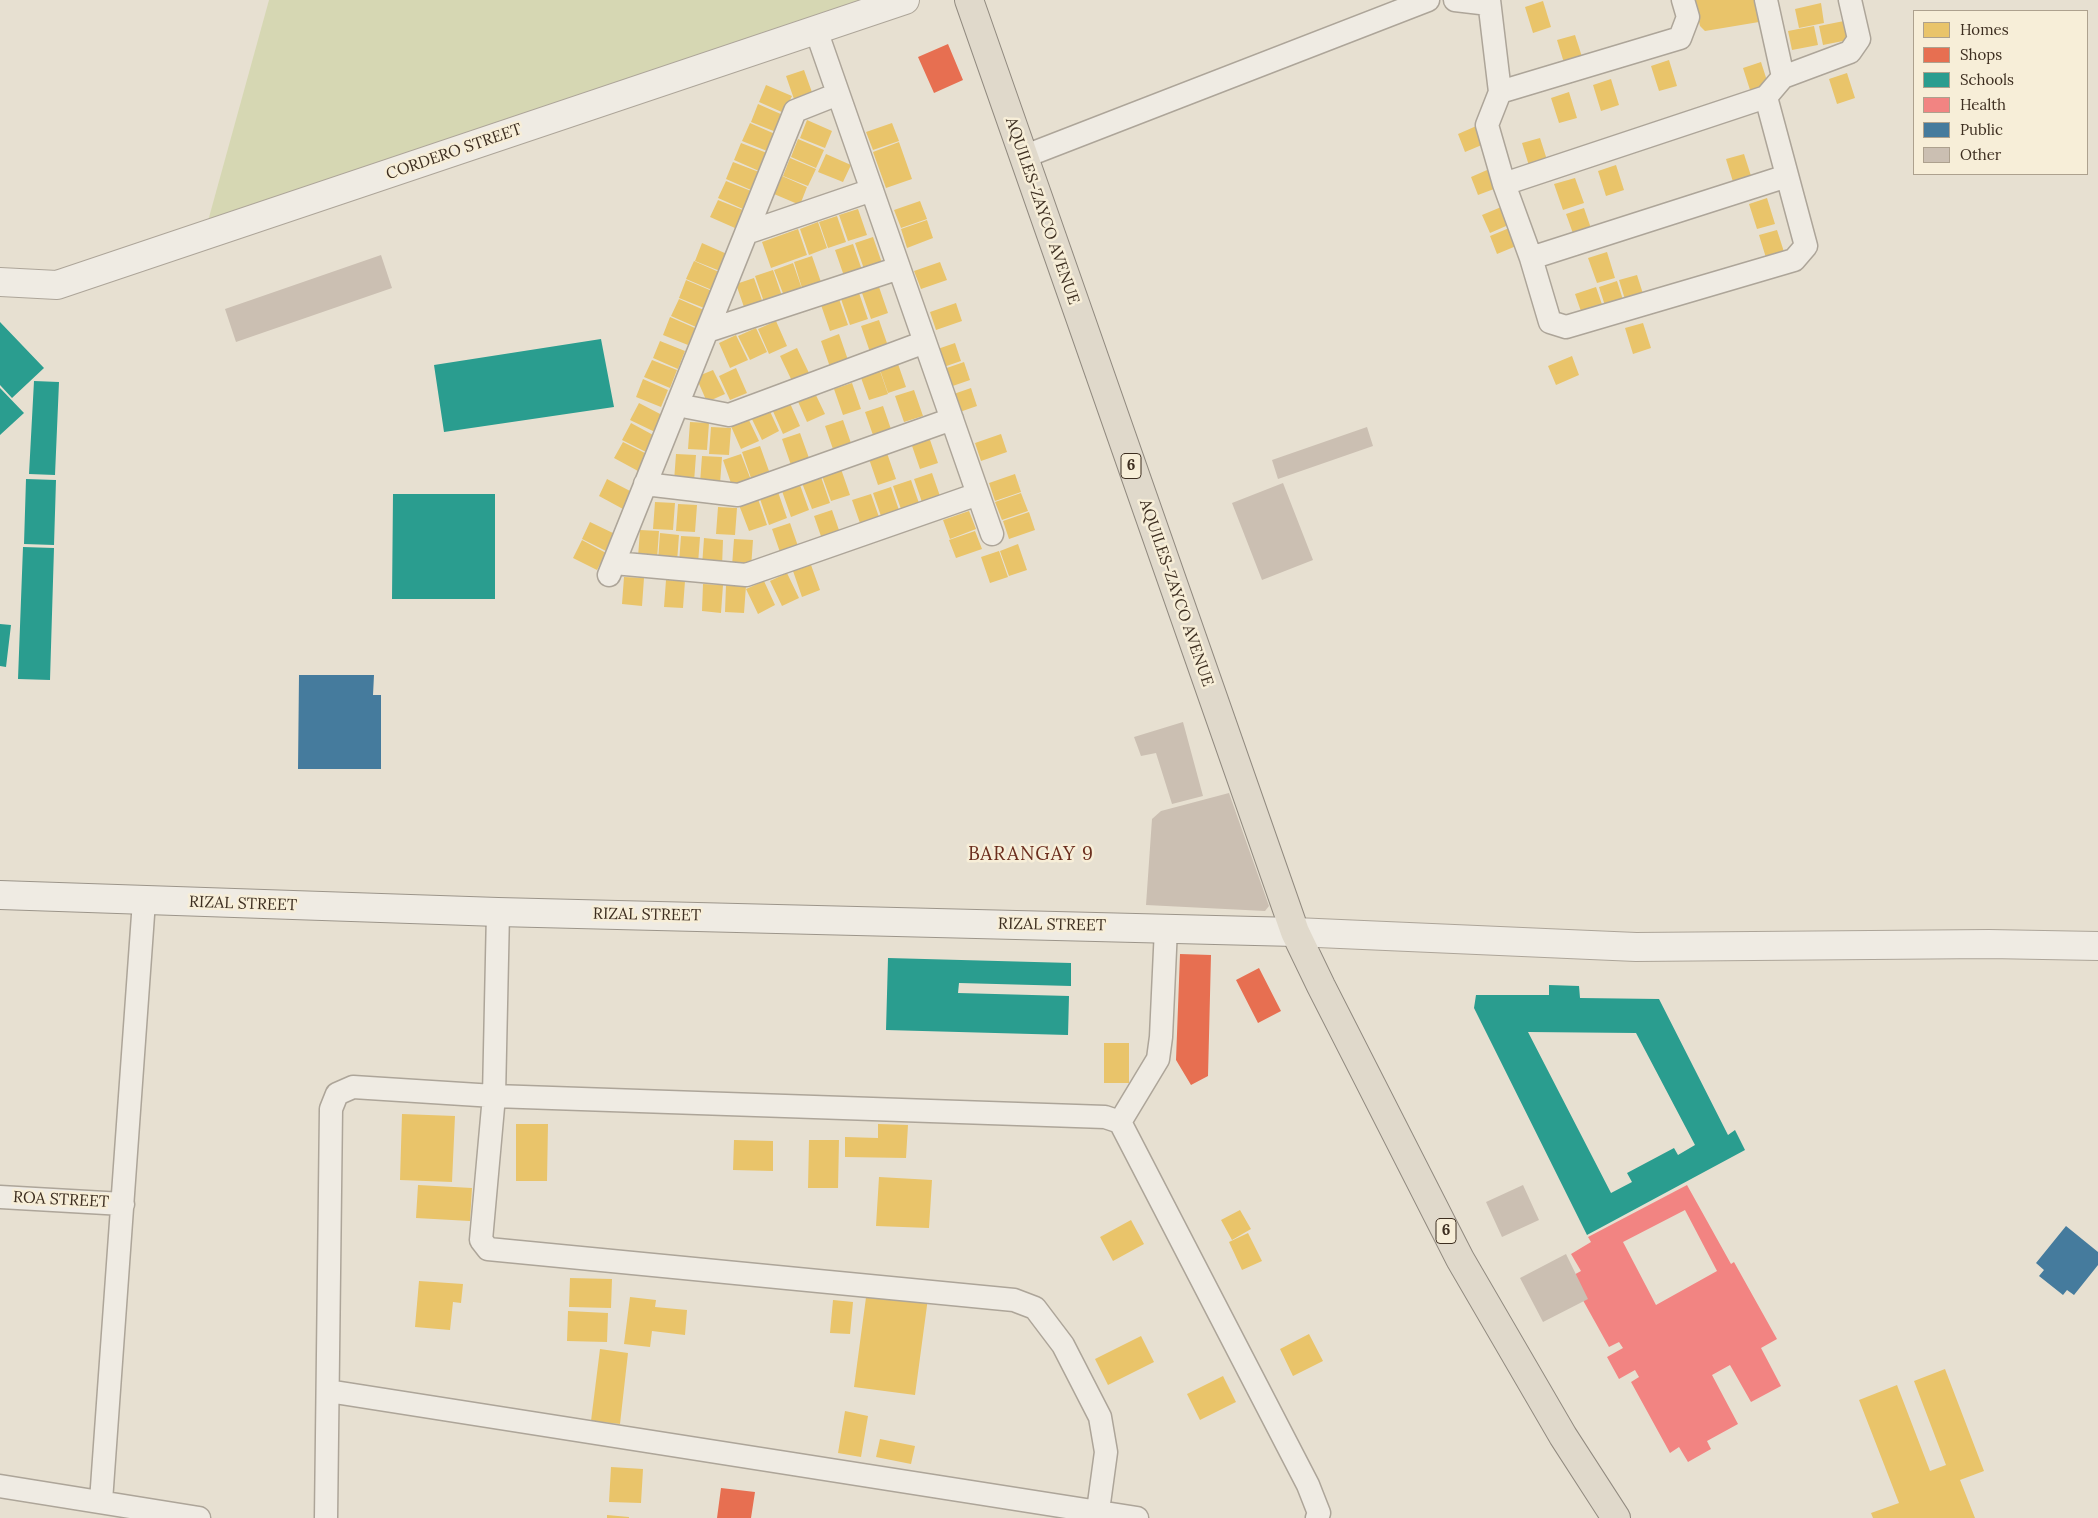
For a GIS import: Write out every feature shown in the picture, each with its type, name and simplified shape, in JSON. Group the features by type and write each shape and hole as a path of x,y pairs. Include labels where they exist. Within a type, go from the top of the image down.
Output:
{"highway":[{"name":"AQUILES-ZAYCO AVENUE","path":"968,0 1295,932"},
{"name":"6","path":"1295,932 1320,986 1460,1259 1563,1436 1616,1518"}],"street":[{"name":"CORDERO STREET","path":"0,282 57,285 905,0"},
{"path":"1023,157 1428,0"},
{"path":"1455,0 1489,2 1500,92 1487,125 1504,184 1550,322 1566,327 1794,260 1806,246 1766,96"},
{"path":"1500,92 1680,38 1688,17 1683,0"},
{"path":"1766,0 1784,77"},
{"path":"1504,184 1766,96 1784,77 1850,52 1859,39 1850,0"},
{"path":"816,30 992,534"},
{"path":"838,94 795,111 612,569 746,575 978,494"},
{"path":"1530,258 1788,176"},
{"path":"746,233 872,190"},
{"path":"707,331 899,268"},
{"path":"677,405 729,415 925,342"},
{"path":"645,484 738,495 952,419"},
{"name":"RIZAL STREET","path":"0,895 498,912 1295,932 1636,947 1979,944 2098,946"},
{"path":"101,1501 144,901"},
{"path":"498,912 494,1096 481,1240 488,1249 1014,1300 1035,1308 1063,1345 1100,1417 1106,1452 1097,1514"},
{"path":"1120,1122 1158,1060 1162,1037 1166,928"},
{"path":"326,1518 330,1109 337,1094 353,1087 494,1096 1105,1117 1120,1122 1308,1485 1319,1513 1317,1518"},
{"name":"ROA STREET","path":"0,1197 123,1204"},
{"path":"328,1391 1097,1514 1138,1518"},
{"path":"0,1486 199,1518"}],"green space":[{"path":"269,0 875,0 208,221"}],"building: Homes":[{"path":"1694,0 1760,0 1765,21 1705,31 1700,26"},
{"path":"1543,1 1551,27 1533,33 1525,7"},
{"path":"1821,3 1824,23 1799,28 1795,9"},
{"path":"1844,21 1848,40 1823,45 1819,26"},
{"path":"1814,26 1818,45 1792,50 1788,31"},
{"path":"1575,35 1583,60 1565,66 1557,40"},
{"path":"1669,60 1677,86 1659,91 1651,66"},
{"path":"1761,62 1769,87 1751,93 1743,68"},
{"path":"804,70 813,95 795,102 786,76"},
{"path":"1847,73 1855,98 1837,104 1829,79"},
{"path":"1611,79 1619,105 1601,111 1593,85"},
{"path":"766,85 792,96 784,113 759,102"},
{"path":"1569,92 1577,118 1559,123 1551,98"},
{"path":"758,104 783,115 776,132 751,122"},
{"path":"807,120 832,131 825,148 800,138"},
{"path":"750,123 775,134 767,151 742,141"},
{"path":"892,123 899,141 873,150 866,132"},
{"path":"1481,124 1489,142 1465,152 1458,134"},
{"path":"1540,138 1548,163 1530,169 1522,143"},
{"path":"798,139 824,150 816,168 791,157"},
{"path":"899,142 912,179 886,188 873,152"},
{"path":"741,143 767,153 759,171 734,160"},
{"path":"826,154 851,165 843,182 818,172"},
{"path":"1744,154 1752,179 1734,185 1726,159"},
{"path":"790,158 816,169 808,186 783,176"},
{"path":"733,162 759,172 751,190 726,179"},
{"path":"1616,165 1624,190 1606,196 1598,171"},
{"path":"1494,167 1502,186 1478,195 1471,177"},
{"path":"782,176 807,187 800,205 774,194"},
{"path":"1575,178 1584,203 1563,210 1554,184"},
{"path":"726,181 751,191 743,209 718,198"},
{"path":"1767,198 1775,224 1757,229 1749,204"},
{"path":"718,200 743,210 735,228 710,217"},
{"path":"920,201 927,219 901,228 894,210"},
{"path":"1506,205 1513,223 1490,233 1482,215"},
{"path":"1584,208 1593,234 1575,239 1566,214"},
{"path":"858,209 867,235 848,241 839,215"},
{"path":"837,216 846,242 828,248 819,222"},
{"path":"927,220 933,238 907,248 901,229"},
{"path":"818,222 827,248 809,255 800,229"},
{"path":"1514,226 1521,244 1497,254 1490,236"},
{"path":"798,229 807,255 771,268 762,242"},
{"path":"1777,230 1785,255 1767,261 1759,235"},
{"path":"873,237 882,263 864,269 855,243"},
{"path":"702,243 727,254 720,271 695,261"},
{"path":"853,244 862,270 844,276 835,250"},
{"path":"1607,252 1615,278 1597,283 1588,258"},
{"path":"812,256 821,282 802,288 794,262"},
{"path":"694,261 719,272 712,290 686,279"},
{"path":"940,262 947,280 921,289 914,271"},
{"path":"793,263 802,289 784,296 774,270"},
{"path":"773,270 782,296 764,302 755,276"},
{"path":"1637,275 1645,300 1627,306 1619,280"},
{"path":"754,278 763,303 745,310 736,284"},
{"path":"686,280 712,291 704,308 679,298"},
{"path":"1617,281 1625,306 1607,312 1599,287"},
{"path":"879,287 888,313 871,319 862,293"},
{"path":"1596,287 1605,313 1584,320 1575,294"},
{"path":"859,293 868,319 850,325 841,299"},
{"path":"679,299 704,310 696,327 671,316"},
{"path":"839,299 848,325 830,331 821,305"},
{"path":"956,303 962,321 936,330 930,312"},
{"path":"670,317 695,328 688,345 663,335"},
{"path":"879,320 888,346 870,352 861,326"},
{"path":"776,321 787,346 769,354 758,329"},
{"path":"1643,323 1651,348 1633,354 1625,328"},
{"path":"756,328 767,352 750,360 738,336"},
{"path":"839,334 848,360 830,367 821,341"},
{"path":"736,335 748,360 730,368 719,343"},
{"path":"660,341 685,351 678,369 653,358"},
{"path":"955,343 961,361 935,370 929,352"},
{"path":"797,348 809,373 792,381 780,356"},
{"path":"1572,356 1579,375 1556,385 1548,366"},
{"path":"652,360 677,370 670,388 644,377"},
{"path":"897,361 906,387 888,393 879,367"},
{"path":"964,362 970,380 944,389 938,371"},
{"path":"736,368 747,393 730,400 719,376"},
{"path":"879,368 888,394 869,400 860,375"},
{"path":"713,370 725,394 707,402 696,377"},
{"path":"643,379 668,390 661,407 636,397"},
{"path":"852,383 861,409 843,415 834,389"},
{"path":"971,388 977,406 951,415 945,397"},
{"path":"813,389 825,414 807,422 796,397"},
{"path":"914,390 923,416 904,422 895,396"},
{"path":"789,401 800,426 783,434 772,409"},
{"path":"639,403 664,416 655,432 630,420"},
{"path":"883,406 892,432 874,438 865,412"},
{"path":"768,407 779,431 762,440 750,415"},
{"path":"747,416 759,441 741,449 730,424"},
{"path":"843,420 852,446 834,452 825,426"},
{"path":"690,422 709,423 707,450 688,449"},
{"path":"631,423 655,436 646,452 622,440"},
{"path":"711,427 731,428 729,455 709,454"},
{"path":"800,433 809,458 791,465 782,439"},
{"path":"1001,434 1007,452 981,461 975,443"},
{"path":"929,437 938,463 920,469 911,443"},
{"path":"623,442 647,454 638,471 614,458"},
{"path":"760,446 769,471 751,478 742,452"},
{"path":"887,453 896,479 878,485 869,459"},
{"path":"676,454 696,455 694,482 674,481"},
{"path":"741,454 751,480 732,486 723,460"},
{"path":"702,456 722,457 720,484 700,483"},
{"path":"841,469 850,495 831,501 822,476"},
{"path":"932,473 941,499 923,505 914,479"},
{"path":"1015,474 1021,492 995,501 989,483"},
{"path":"821,477 830,503 812,509 802,483"},
{"path":"607,479 632,492 623,509 599,496"},
{"path":"911,480 920,506 902,512 893,486"},
{"path":"800,485 809,510 791,517 782,491"},
{"path":"891,487 900,513 882,519 873,493"},
{"path":"778,492 787,518 769,525 760,499"},
{"path":"1021,493 1028,511 1002,520 995,502"},
{"path":"871,494 880,520 861,526 852,500"},
{"path":"758,499 767,525 749,531 739,505"},
{"path":"655,502 675,503 673,530 653,529"},
{"path":"678,504 697,505 695,532 676,531"},
{"path":"718,507 737,508 735,535 716,534"},
{"path":"832,510 841,536 823,542 814,516"},
{"path":"969,511 976,529 950,539 943,520"},
{"path":"1029,512 1035,530 1009,539 1003,521"},
{"path":"590,522 615,534 606,551 582,539"},
{"path":"790,523 799,549 781,555 772,529"},
{"path":"640,530 659,531 657,559 638,557"},
{"path":"975,531 982,549 956,558 949,540"},
{"path":"660,533 679,535 677,562 658,561"},
{"path":"681,536 700,537 698,564 679,563"},
{"path":"704,538 723,540 722,567 702,566"},
{"path":"734,539 753,540 751,568 732,566"},
{"path":"582,540 606,553 597,570 573,558"},
{"path":"1018,544 1027,570 1009,576 1000,551"},
{"path":"999,551 1008,577 990,583 981,557"},
{"path":"811,565 820,590 802,597 793,571"},
{"path":"787,573 799,598 782,606 770,581"},
{"path":"624,577 644,578 642,606 622,604"},
{"path":"666,580 685,581 683,608 664,607"},
{"path":"764,581 775,605 758,614 746,589"},
{"path":"703,584 723,585 721,613 702,611"},
{"path":"726,585 746,586 744,613 725,612"},
{"path":"1104,1043 1129,1043 1129,1083 1104,1083"},
{"path":"402,1114 455,1116 452,1182 400,1180"},
{"path":"516,1124 548,1124 547,1181 516,1181"},
{"path":"878,1124 908,1125 906,1158 845,1157 845,1137 878,1138"},
{"path":"734,1140 773,1141 773,1171 733,1170"},
{"path":"809,1140 839,1140 838,1188 808,1188"},
{"path":"879,1177 932,1180 929,1228 876,1226"},
{"path":"418,1185 472,1188 470,1221 416,1218"},
{"path":"1240,1210 1251,1229 1232,1240 1221,1220"},
{"path":"1131,1220 1144,1244 1113,1261 1100,1237"},
{"path":"1248,1233 1262,1261 1242,1270 1229,1242"},
{"path":"570,1278 612,1279 611,1308 569,1307"},
{"path":"419,1281 463,1284 461,1303 453,1302 450,1330 415,1327"},
{"path":"867,1290 928,1298 915,1395 854,1387"},
{"path":"630,1297 656,1300 655,1307 687,1310 685,1335 652,1331 650,1347 624,1344"},
{"path":"833,1300 853,1302 850,1334 830,1333"},
{"path":"568,1311 608,1313 607,1342 567,1341"},
{"path":"1309,1334 1323,1361 1293,1376 1280,1349"},
{"path":"1141,1336 1154,1362 1108,1385 1095,1359"},
{"path":"600,1349 628,1353 620,1424 591,1421"},
{"path":"1945,1369 1984,1471 1960,1480 1975,1518 1873,1518 1871,1513 1899,1503 1859,1400 1897,1385 1930,1471 1946,1465 1914,1381"},
{"path":"1223,1376 1236,1402 1200,1420 1187,1394"},
{"path":"845,1411 868,1416 861,1457 838,1453"},
{"path":"880,1439 915,1446 911,1464 876,1457"},
{"path":"611,1467 643,1469 641,1503 609,1502"},
{"path":"607,1515 629,1517 629,1518 607,1518"}],"building: Shops":[{"path":"948,44 963,80 934,93 918,57"},
{"path":"1180,954 1211,955 1208,1076 1191,1085 1176,1060"},
{"path":"1259,968 1281,1011 1258,1023 1236,980"},
{"path":"721,1488 755,1492 751,1518 717,1518"}],"building: Schools":[{"path":"0,322 44,368 12,398 0,385"},
{"path":"601,339 614,407 444,432 434,365"},
{"path":"34,381 59,382 55,475 29,474"},
{"path":"0,388 24,413 0,435"},
{"path":"26,479 56,480 54,545 24,544"},
{"path":"393,494 495,494 495,599 392,599"},
{"path":"23,547 54,548 50,680 18,679"},
{"path":"0,624 11,625 6,667 0,666"},
{"path":"888,958 1071,963 1071,986 959,983 958,993 1069,996 1068,1035 886,1030"},
{"path":"1549,985 1579,986 1580,998 1659,999 1728,1135 1735,1130 1745,1150 1587,1235 1474,1008 1476,995 1549,995","holes":["1528,1032 1636,1033 1695,1145 1678,1155 1674,1148 1627,1173 1632,1182 1611,1193"]}],"building: Health":[{"path":"1687,1185 1731,1264 1734,1262 1777,1339 1761,1348 1781,1386 1751,1402 1730,1365 1712,1375 1738,1424 1707,1441 1711,1449 1688,1462 1679,1447 1670,1453 1631,1382 1639,1377 1635,1370 1619,1379 1607,1357 1623,1348 1619,1342 1609,1347 1570,1277 1581,1271 1571,1254 1591,1242 1588,1237","holes":["1685,1210 1717,1271 1656,1305 1623,1242"]}],"building: Public":[{"path":"299,675 374,675 373,695 381,695 381,769 298,769"},
{"path":"2066,1226 2098,1252 2098,1265 2074,1295 2067,1290 2063,1295 2039,1276 2044,1270 2036,1263"}],"building: Other":[{"path":"381,255 392,288 236,342 225,309"},
{"path":"1367,427 1373,446 1278,479 1272,460"},
{"path":"1283,483 1313,560 1262,580 1232,503"},
{"path":"1183,722 1203,796 1172,804 1156,753 1141,756 1134,737"},
{"path":"1229,793 1269,906 1265,911 1146,905 1152,819 1161,811"},
{"path":"1523,1185 1539,1220 1502,1237 1486,1202"},
{"path":"1566,1254 1588,1299 1543,1322 1520,1278"}],"district":[{"name":"BARANGAY 9","path":"1031,855"}]}
